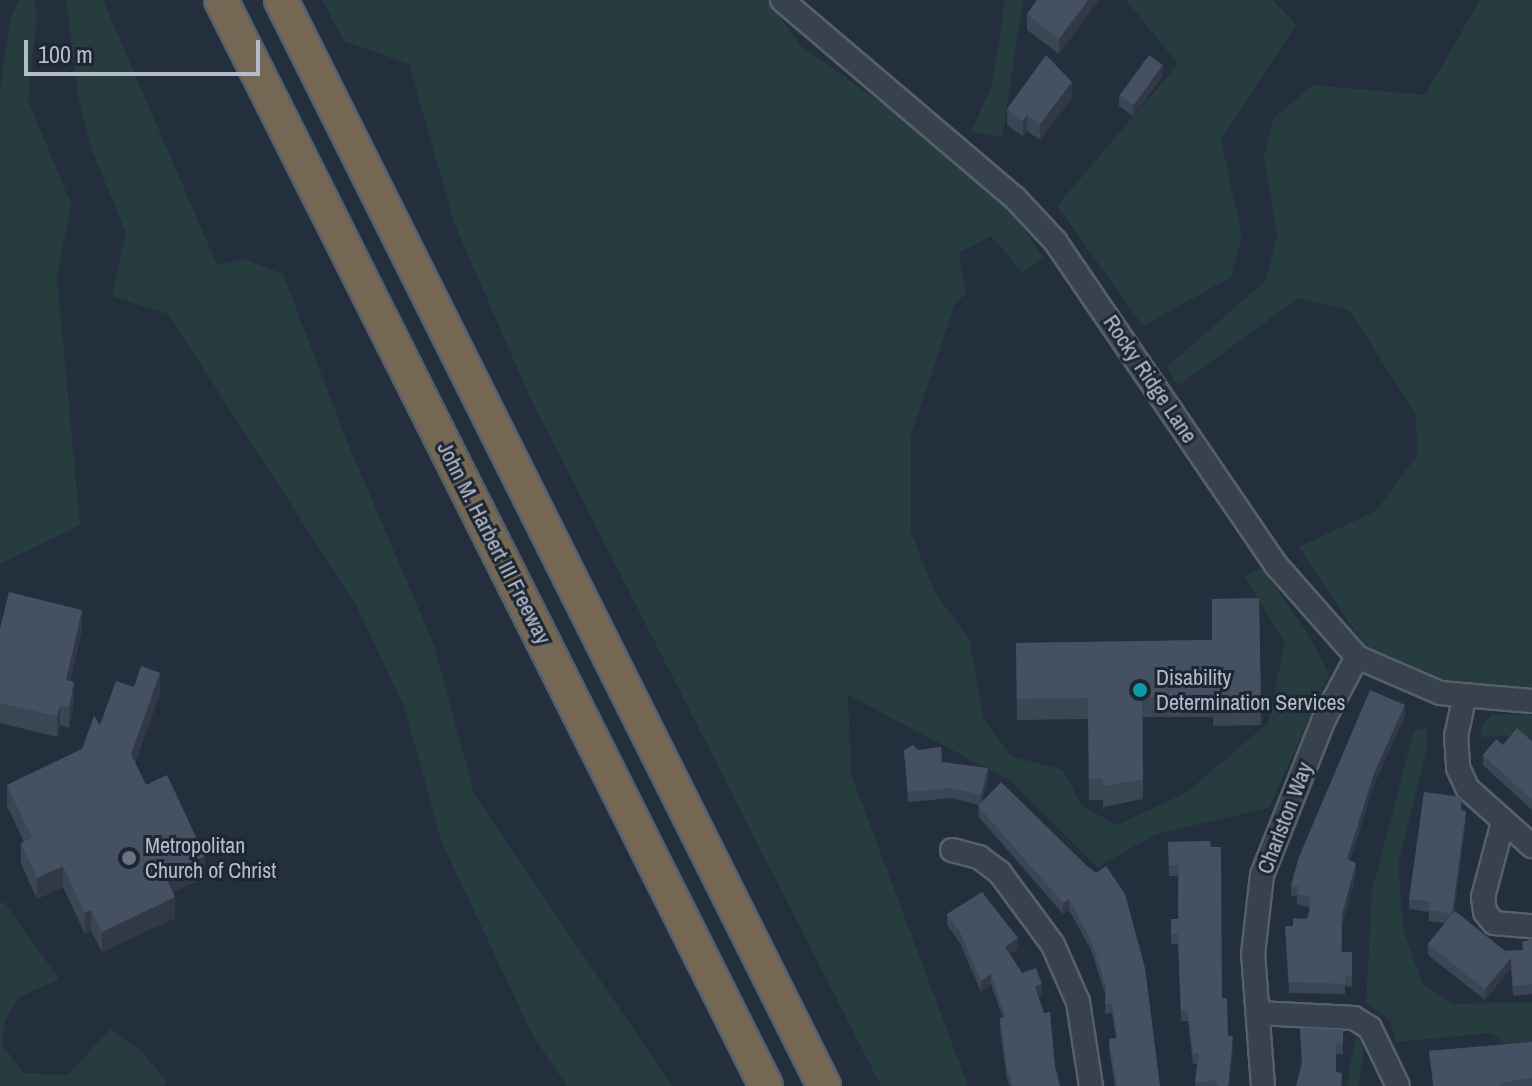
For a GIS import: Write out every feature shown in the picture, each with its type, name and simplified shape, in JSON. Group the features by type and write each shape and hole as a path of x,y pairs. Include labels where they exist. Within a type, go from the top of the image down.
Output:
{"highway":[{"name":"John M. Harbert III Freeway","path":"221,0 766,1086"},
{"path":"281,0 824,1086"}],"street":[{"name":"Rocky Ridge Lane","path":"782,0 985,171 1055,241 1276,565 1357,657 1382,672 1464,699 1532,701"},
{"name":"Charlston Way","path":"1263,1086 1254,928 1262,875 1324,719 1357,657"},
{"path":"1464,699 1456,736 1458,768 1468,789 1532,846"},
{"path":"1503,822 1491,855 1485,912 1494,923 1532,926"},
{"path":"952,850 991,864 1053,945 1078,1002 1091,1086"},
{"path":"1258,1013 1354,1018 1370,1028 1398,1086"}],"green space":[{"path":"19,0 34,0 37,15 28,100 71,204 57,277 80,525 0,564 0,92 10,20"},
{"path":"66,0 103,0 217,265 244,259 283,274 348,444 434,645 474,794 672,1086 567,1086 533,1036 442,843 404,706 356,605 168,314 112,296 126,233 92,150 78,96"},
{"path":"322,0 767,0 801,46 901,117 1007,206 1043,257 1023,273 991,236 959,253 966,293 955,304 911,434 911,532 934,591 969,639 984,719 1011,756 1063,770 1082,806 1117,825 1187,792 1268,723 1285,643 1244,576 1262,568 1310,637 1329,674 1269,808 1156,834 1098,867 1011,781 848,695 851,774 968,1086 881,1086 529,395 455,225 409,64 344,41"},
{"path":"1005,0 1023,0 1002,138 971,131 992,86"},
{"path":"1126,0 1273,0 1296,25 1221,140 1242,236 1231,277 1143,326 1057,206 1178,64"},
{"path":"1480,0 1532,0 1532,688 1447,681 1365,646 1299,547 1376,511 1418,454 1415,413 1349,310 1298,298 1178,386 1167,367 1266,280 1277,235 1264,155 1274,118 1313,85 1425,95"},
{"path":"1492,714 1532,715 1532,745 1515,736 1482,737 1481,727"},
{"path":"1427,727 1426,753 1398,864 1403,928 1422,983 1453,1004 1532,1002 1532,1043 1506,1044 1491,1033 1396,1042 1390,1021 1366,1003 1372,891 1414,731"},
{"path":"4,902 59,979 18,998 5,1021 2,1044 23,1073 68,1075 110,1029 142,1052 167,1081 164,1086 0,1086 0,903"},
{"path":"1355,1037 1364,1043 1359,1086 1347,1086"}],"building":[{"path":"1037,0 1088,0 1059,39 1027,14"},
{"path":"1046,55 1072,82 1040,124 1027,115 1023,121 1007,109"},
{"path":"1149,55 1163,65 1133,105 1120,95"},
{"path":"9,592 82,610 66,680 74,682 69,707 60,705 57,716 0,703 0,629"},
{"name":"Disability Determination Services","path":"1259,598 1261,705 1213,705 1213,696 1142,697 1143,779 1103,786 1103,779 1089,779 1088,698 1017,699 1016,643 1212,640 1212,599"},
{"path":"141,666 160,673 131,754 146,785 167,775 205,856 165,876 175,897 102,932 91,910 85,913 63,866 37,878 21,843 32,838 7,785 82,749 94,716 100,725 116,681 134,687"},
{"path":"1370,690 1405,705 1374,773 1347,859 1356,863 1342,914 1341,952 1352,952 1352,976 1345,976 1345,984 1289,982 1285,926 1293,926 1293,918 1307,919 1310,908 1310,897 1297,894 1299,887 1291,885 1299,857"},
{"path":"1517,728 1532,741 1532,800 1483,755 1496,739 1503,745"},
{"path":"913,745 918,750 941,747 942,762 988,768 981,795 952,788 908,792 904,750"},
{"path":"1001,782 1087,866 1096,873 1106,866 1125,894 1145,968 1160,1086 1117,1086 1109,1039 1117,1038 1112,1003 1105,1004 1106,986 1091,940 1069,899 1063,903 978,806"},
{"path":"1424,792 1462,797 1461,810 1466,811 1452,914 1429,910 1430,902 1409,899"},
{"path":"1210,841 1211,847 1221,847 1222,998 1227,998 1228,1036 1233,1036 1228,1086 1218,1086 1216,1080 1195,1083 1199,1053 1193,1053 1188,1011 1181,1010 1178,934 1171,934 1171,919 1178,919 1179,865 1169,866 1168,842"},
{"path":"982,892 1018,938 1005,947 1022,973 1036,968 1042,984 1035,987 1044,1013 1050,1012 1055,1067 1060,1086 1013,1086 1007,1068 1000,1018 1006,1017 991,974 981,981 960,932 947,914"},
{"path":"1455,911 1505,951 1523,950 1522,942 1532,939 1532,984 1513,986 1511,958 1485,989 1428,944"},
{"path":"1300,1028 1343,1030 1343,1044 1336,1043 1336,1072 1342,1073 1340,1086 1296,1086 1302,1062"},
{"path":"1532,1042 1532,1078 1500,1083 1500,1086 1434,1086 1429,1051"}],"place":[{"name":"Disability Determination Services","path":"1140,690"},
{"name":"Metropolitan Church of Christ","path":"129,858"}]}
